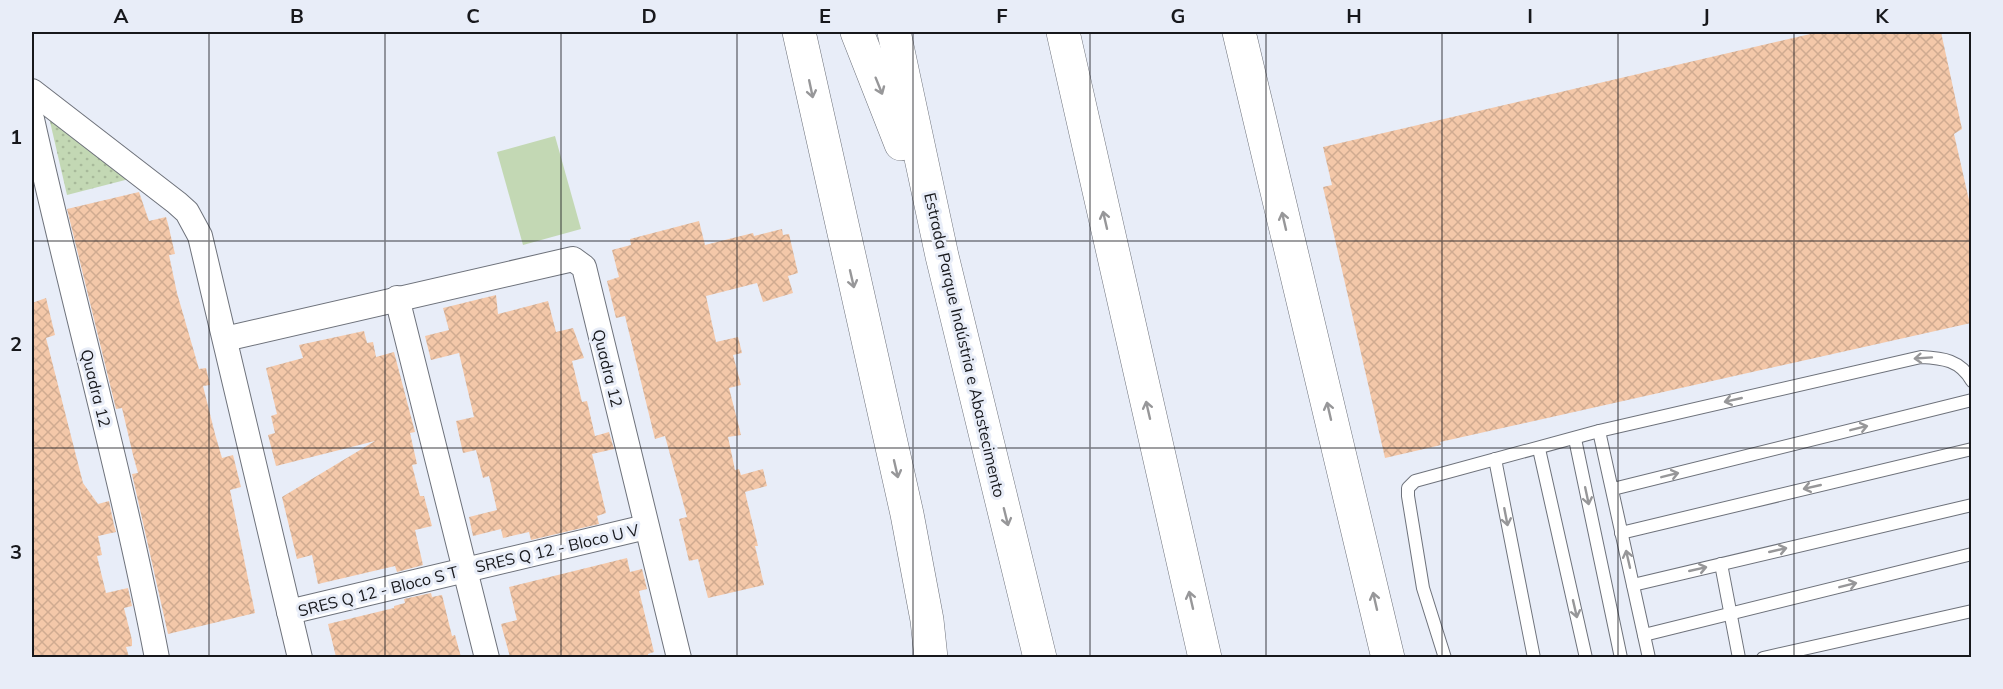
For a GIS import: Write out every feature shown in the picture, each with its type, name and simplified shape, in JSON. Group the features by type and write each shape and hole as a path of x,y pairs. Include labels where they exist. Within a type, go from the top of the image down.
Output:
{"highway":[{"path":"799,32 906,514 927,620 931,657"},
{"path":"857,32 942,256"},
{"name":"Estrada Parque Indústria e Abastecimento","path":"894,32 942,256 1040,657"},
{"path":"1063,32 1204,657"},
{"path":"1239,32 1388,657"}],"street":[{"path":"32,91 187,212 200,236 300,657"},
{"name":"Quadra 12","path":"32,119 58,240 117,469 157,657"},
{"name":"Quadra 12","path":"225,339 573,258 581,263 679,657"},
{"path":"397,298 487,657"},
{"name":"SRES Q 12 - Bloco U V","path":"467,570 646,527"},
{"name":"SRES Q 12 - Bloco S T","path":"289,612 467,570"}],"lane":[{"path":"1444,657 1424,588 1408,488 1415,481 1429,475 1539,449 1599,431 1921,357 1947,359 1959,364 1971,381"},
{"path":"1613,489 1971,400"},
{"path":"1599,431 1649,657"},
{"path":"1575,439 1621,657"},
{"path":"1539,449 1586,657"},
{"path":"1621,533 1971,449"},
{"path":"1495,459 1534,657"},
{"path":"1633,585 1971,505"},
{"path":"1644,635 1971,554"},
{"path":"1721,564 1739,657"},
{"path":"1763,657 1971,611"}],"green space":[{"path":"48,113 133,178 67,195"},
{"path":"555,136 581,229 523,245 497,152"}],"building":[{"path":"1819,32 1941,32 1962,129 1954,134 1971,209 1971,323 1440,442 1441,445 1385,458 1323,187 1332,185 1323,147"},
{"path":"139,192 149,221 166,217 175,254 169,255 177,293 199,369 206,368 210,385 203,386 215,434 222,458 233,455 241,487 230,490 255,613 168,634 132,474 138,473 122,408 116,409 67,209"},
{"path":"699,221 705,245 753,233 754,236 782,229 783,235 789,234 798,273 788,276 793,293 763,302 757,283 706,296 716,342 738,337 742,353 733,355 741,385 729,388 741,435 728,437 735,470 739,469 741,475 763,469 767,486 745,492 758,546 755,546 764,585 708,598 698,559 689,561 679,519 687,517 665,436 655,439 625,316 616,318 607,281 619,277 612,250 631,245 630,239"},
{"path":"496,295 498,314 548,301 556,332 573,328 584,358 572,361 582,402 587,401 595,436 609,432 614,449 592,454 606,513 597,516 599,524 531,540 529,532 503,538 501,529 473,536 469,517 497,510 489,476 483,478 476,450 463,453 456,421 474,417 459,353 431,360 425,336 449,330 443,308"},
{"path":"46,298 55,335 46,338 83,483 98,504 109,501 116,532 98,536 102,555 97,556 106,593 128,588 132,606 124,608 132,640 132,646 126,647 129,657 32,657 32,303"},
{"path":"364,331 367,343 373,342 376,357 394,352 415,432 410,433 417,464 412,465 420,496 424,496 432,526 415,530 423,565 397,572 395,566 318,584 312,555 297,559 282,497 375,441 276,466 268,435 275,433 271,416 277,414 266,368 303,358 299,345"},
{"path":"627,558 630,572 642,569 647,589 639,591 654,652 648,654 648,657 510,657 501,624 517,620 509,587"},
{"path":"431,593 432,597 442,595 452,636 455,635 461,657 336,657 328,624 394,608 394,606 405,603 404,599"}]}
